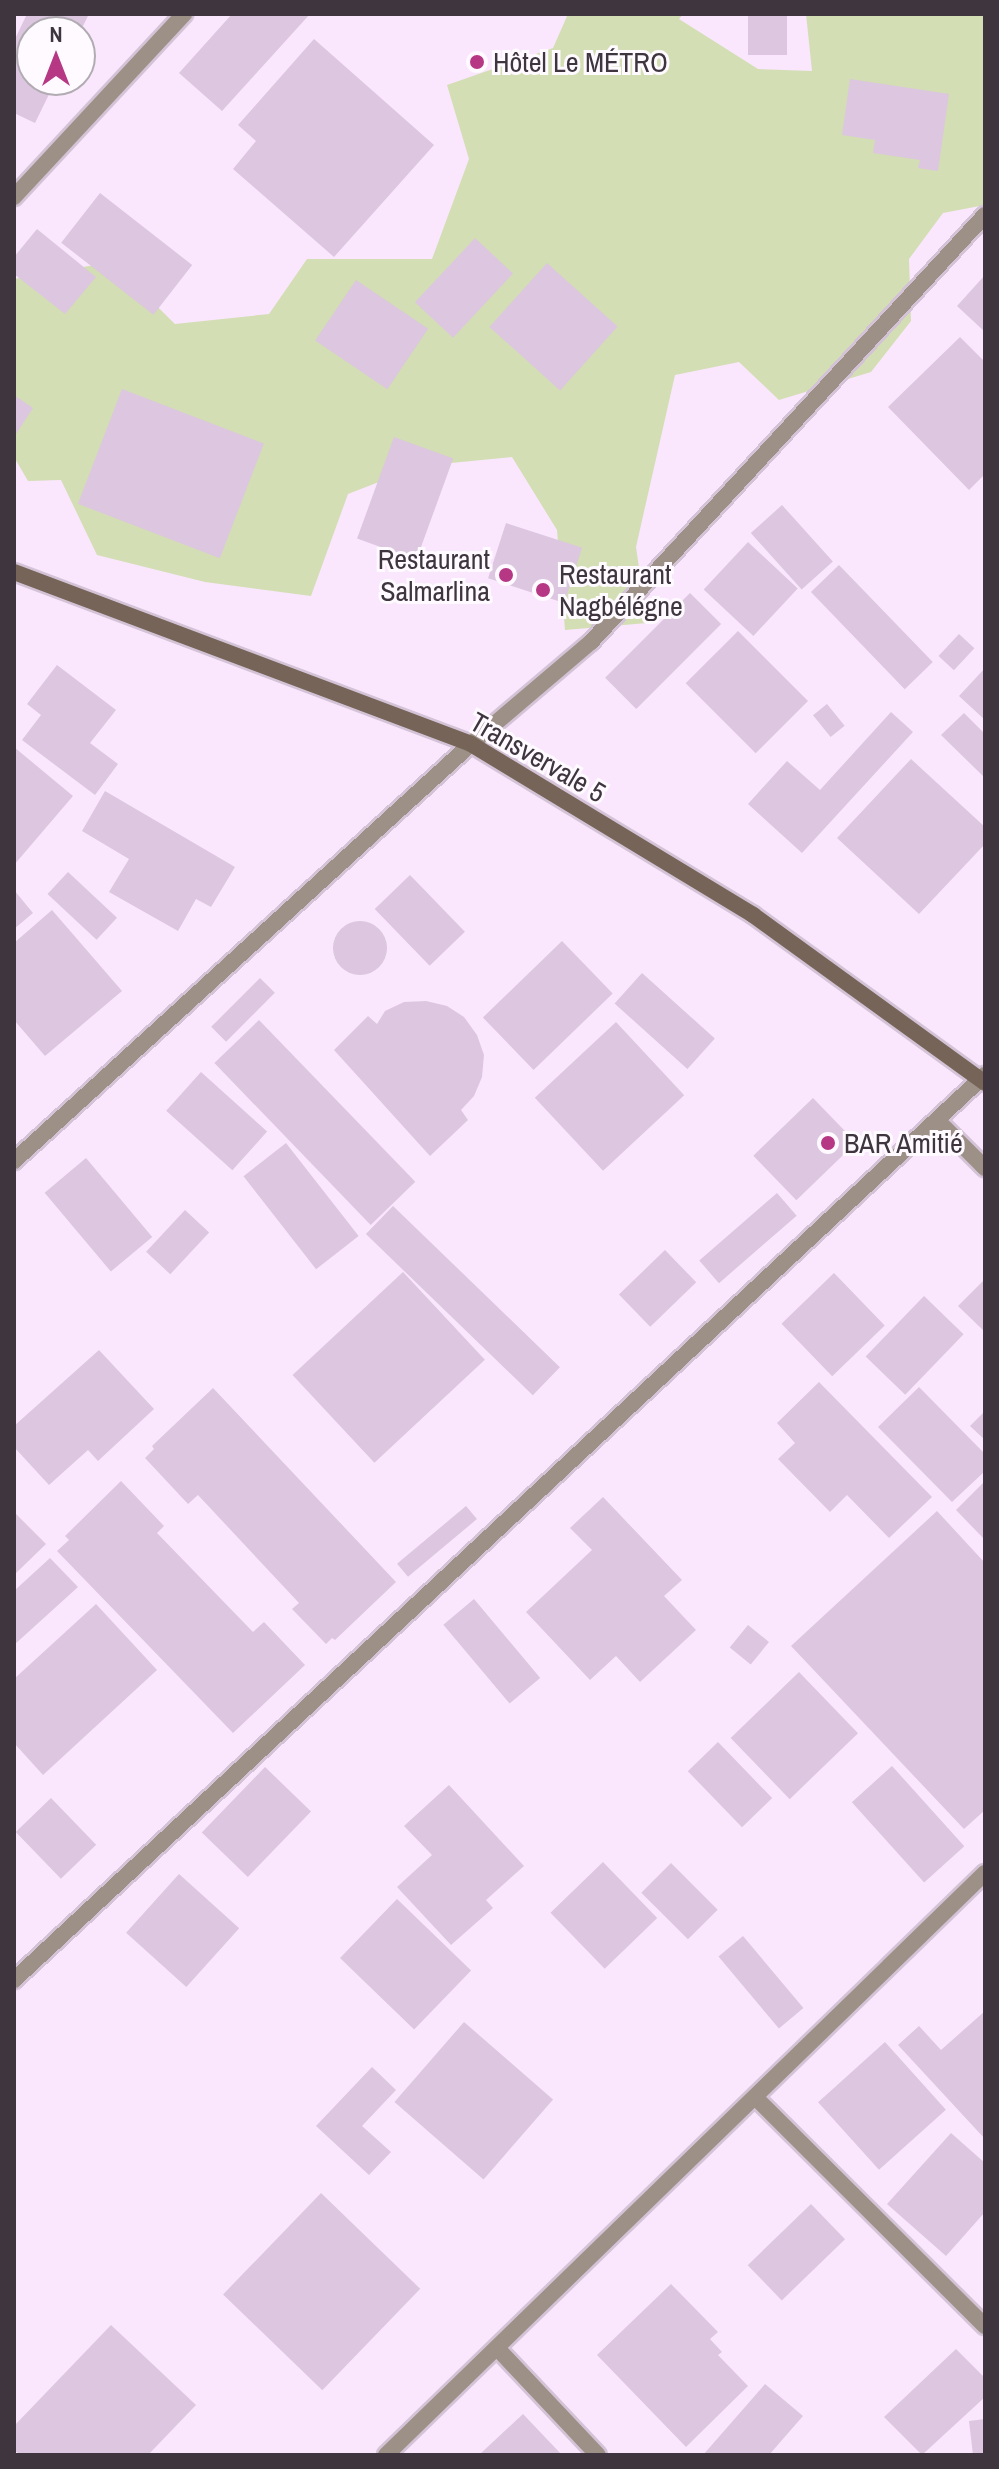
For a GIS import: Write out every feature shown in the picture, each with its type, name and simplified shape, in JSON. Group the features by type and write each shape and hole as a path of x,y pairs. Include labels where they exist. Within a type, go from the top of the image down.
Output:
{"main road":[{"name":"Transvervale 5","path":"14,572 471,744 753,915 984,1079"}],"street":[{"path":"14,197 184,14"},
{"path":"14,1161 471,744 591,642 985,215"},
{"path":"14,1980 984,1079"},
{"path":"937,1120 985,1168"},
{"path":"386,2455 985,1873"},
{"path":"756,2098 985,2326"},
{"path":"497,2348 598,2455"}],"green space":[{"path":"568,14 683,14 679,19 758,69 812,71 806,14 985,14 985,205 943,213 909,259 911,321 871,372 779,400 739,362 675,375 636,547 647,623 565,630 557,530 512,457 420,466 348,494 311,596 205,582 97,555 61,480 28,481 14,457 14,279 112,262 175,324 269,314 307,259 432,259 469,159 447,85 553,48"}],"building":[{"path":"27,14 89,14 88,16"},
{"path":"232,14 310,14 222,111 179,73"},
{"path":"748,14 787,14 787,55 748,55"},
{"path":"16,37 16,96 48,96 35,123 14,113"},
{"path":"314,39 434,145 334,257 233,169 256,141 238,125"},
{"path":"850,79 949,94 938,171 918,168 920,160 873,153 875,140 842,135"},
{"path":"100,193 192,265 153,315 61,243"},
{"path":"37,229 96,277 65,314 14,274 14,257"},
{"path":"475,238 513,273 453,338 415,302"},
{"path":"547,263 618,327 560,390 489,327"},
{"path":"985,275 985,332 957,306"},
{"path":"356,280 428,329 387,389 315,341"},
{"path":"960,337 985,362 985,474 969,490 888,407"},
{"path":"122,389 264,443 220,558 78,504"},
{"path":"14,395 33,408 14,437"},
{"path":"394,437 453,459 416,560 357,538"},
{"path":"782,505 833,561 802,590 751,533"},
{"path":"506,523 582,548 564,603 488,578"},
{"path":"748,542 798,588 753,636 704,590"},
{"path":"839,565 933,662 905,689 811,592"},
{"path":"690,593 721,624 636,709 605,678"},
{"path":"738,631 808,701 756,753 686,683"},
{"path":"959,634 974,648 954,670 939,656"},
{"path":"57,665 116,710 90,743 118,764 95,795 22,740 41,715 27,704"},
{"path":"985,668 985,720 959,696"},
{"path":"827,704 845,726 831,737 813,715"},
{"path":"891,712 913,732 802,853 748,804 787,761 820,790"},
{"path":"964,713 985,734 985,778 941,735"},
{"path":"14,747 73,796 14,865"},
{"path":"911,759 985,827 985,844 919,914 837,838"},
{"path":"105,791 235,867 211,907 196,899 178,931 109,892 129,859 82,831"},
{"path":"68,872 117,918 97,940 48,894"},
{"path":"410,875 465,932 430,966 375,909"},
{"path":"14,890 33,913 14,929"},
{"path":"52,910 122,991 45,1056 14,1020 14,943"},
{"path":"360,921 379,929 387,948 379,967 360,975 341,967 333,948 341,929"},
{"path":"562,941 613,994 534,1070 483,1017"},
{"path":"642,973 715,1039 687,1069 615,1003"},
{"path":"260,978 275,993 226,1042 211,1027"},
{"path":"426,1001 447,1006 464,1017 477,1035 484,1055 482,1077 474,1096 461,1110 468,1120 430,1156 334,1050 368,1016 377,1024 385,1011 404,1002"},
{"path":"259,1020 415,1182 371,1225 214,1063"},
{"path":"616,1022 684,1095 603,1171 535,1098"},
{"path":"201,1072 267,1132 232,1170 166,1111"},
{"path":"813,1098 856,1143 796,1200 753,1156"},
{"path":"286,1143 359,1236 316,1269 243,1176"},
{"path":"86,1158 152,1237 111,1272 45,1193"},
{"path":"777,1193 797,1216 719,1283 699,1261"},
{"path":"393,1206 560,1367 533,1395 366,1234"},
{"path":"185,1210 209,1233 170,1274 146,1252"},
{"path":"665,1250 696,1282 650,1327 619,1294"},
{"path":"403,1272 485,1360 374,1463 293,1375"},
{"path":"834,1273 885,1326 832,1376 781,1324"},
{"path":"985,1279 985,1332 958,1306"},
{"path":"924,1296 964,1334 905,1395 866,1356"},
{"path":"99,1350 154,1409 98,1461 88,1450 49,1485 14,1447 14,1426"},
{"path":"819,1382 932,1497 889,1538 847,1495 830,1512 778,1459 795,1443 777,1423"},
{"path":"919,1387 985,1454 985,1471 952,1502 878,1427"},
{"path":"213,1388 396,1582 335,1640 332,1638 326,1644 292,1609 299,1603 198,1495 188,1504 145,1458 154,1449 152,1446"},
{"path":"985,1411 985,1440 970,1426"},
{"path":"121,1481 164,1526 157,1533 253,1632 264,1622 305,1665 233,1733 57,1551 69,1540 65,1536"},
{"path":"985,1481 985,1540 956,1510"},
{"path":"603,1497 682,1580 664,1596 696,1630 640,1682 616,1656 590,1680 526,1612 592,1550 570,1528"},
{"path":"466,1506 477,1519 408,1577 397,1564"},
{"path":"937,1511 985,1563 985,1810 964,1829 791,1646"},
{"path":"14,1512 46,1544 14,1575"},
{"path":"50,1558 78,1587 14,1645 14,1591"},
{"path":"474,1599 540,1678 510,1704 443,1625"},
{"path":"96,1604 157,1670 43,1775 14,1743 14,1679"},
{"path":"748,1625 769,1642 751,1665 730,1648"},
{"path":"799,1672 858,1733 790,1799 731,1738"},
{"path":"718,1742 772,1798 742,1827 688,1771"},
{"path":"892,1766 964,1846 924,1882 852,1802"},
{"path":"265,1767 311,1811 248,1877 202,1832"},
{"path":"449,1785 524,1866 486,1900 493,1908 451,1945 397,1887 432,1855 404,1826"},
{"path":"51,1798 96,1845 61,1879 16,1832"},
{"path":"603,1862 657,1918 605,1969 550,1913"},
{"path":"671,1863 718,1910 688,1939 641,1893"},
{"path":"179,1874 239,1928 186,1987 126,1933"},
{"path":"397,1899 471,1971 414,2030 340,1958"},
{"path":"743,1936 803,2008 779,2029 718,1957"},
{"path":"985,2011 985,2139 898,2045 919,2026 941,2050"},
{"path":"464,2022 553,2099 484,2179 394,2102"},
{"path":"885,2042 946,2110 879,2170 818,2102"},
{"path":"372,2067 396,2090 362,2126 391,2152 369,2175 316,2126"},
{"path":"951,2133 985,2163 985,2212 946,2256 887,2204"},
{"path":"321,2193 420,2289 322,2390 223,2294"},
{"path":"811,2204 845,2239 782,2300 748,2265"},
{"path":"671,2284 718,2332 710,2339 722,2352 718,2355 748,2386 686,2447 597,2355"},
{"path":"111,2325 196,2405 148,2455 20,2455 14,2450 14,2426"},
{"path":"956,2349 985,2378 985,2397 922,2455 884,2417"},
{"path":"765,2384 803,2416 769,2455 703,2455"},
{"path":"523,2414 562,2455 479,2455"},
{"path":"985,2419 985,2455 973,2455 969,2421"}],"place":[{"name":"Hôtel Le MÉTRO","path":"477,62"},
{"name":"Restaurant Salmarlina","path":"506,575"},
{"name":"Restaurant Nagbélégne","path":"543,590"},
{"name":"BAR Amitié","path":"828,1143"}]}
